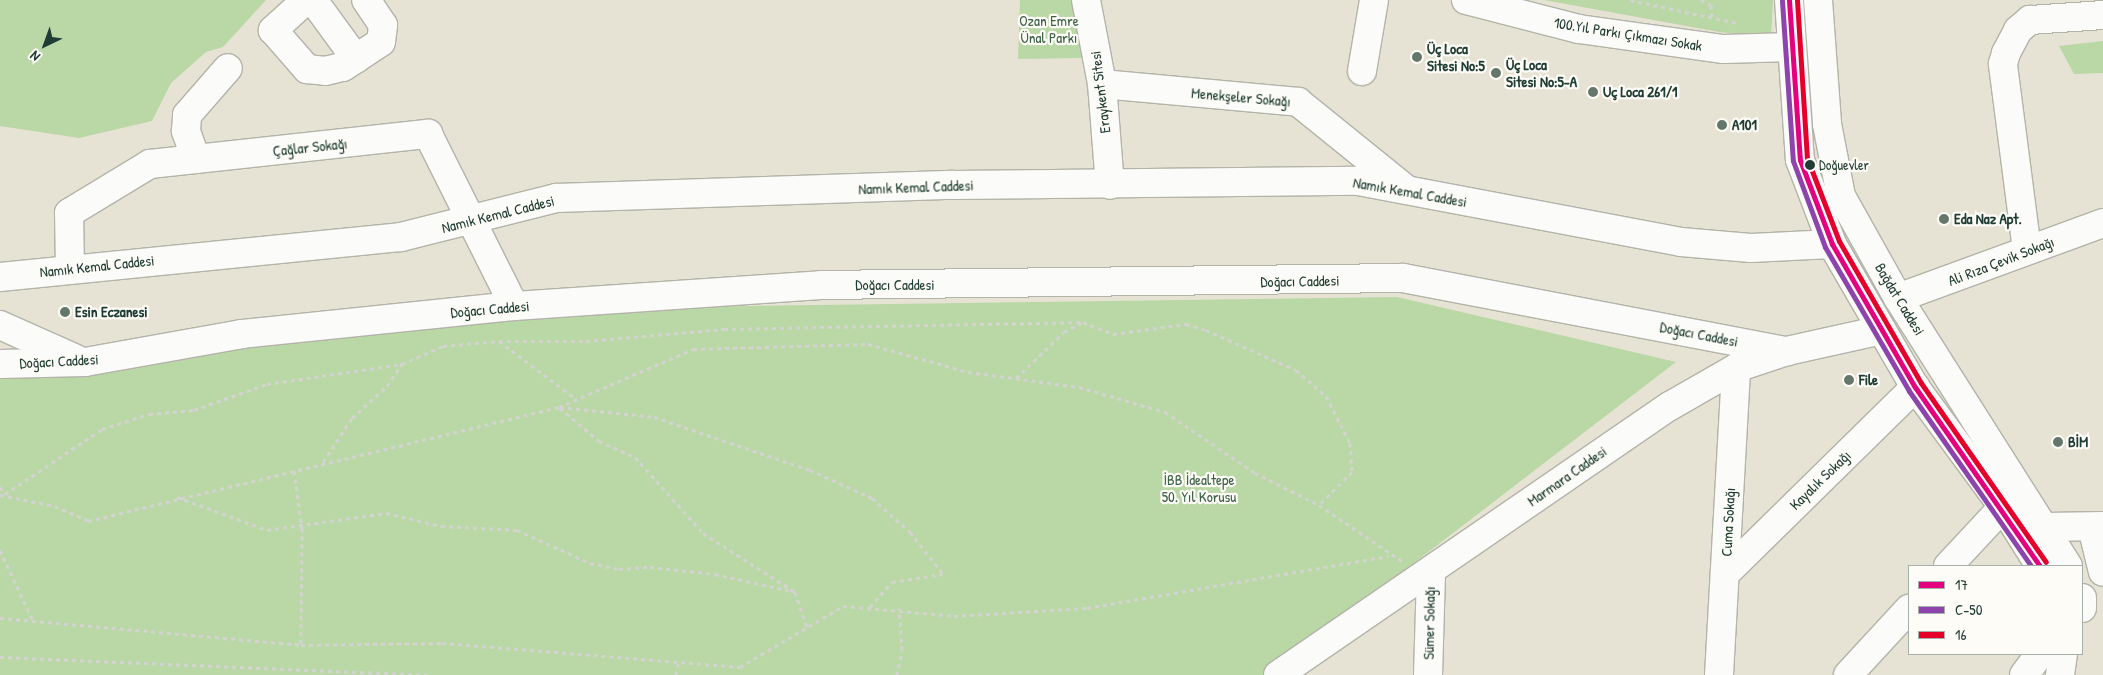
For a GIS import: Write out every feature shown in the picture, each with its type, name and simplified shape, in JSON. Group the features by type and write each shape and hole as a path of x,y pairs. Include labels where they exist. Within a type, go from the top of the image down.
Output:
{"main road":[{"path":"306,0 272,30 307,69 334,70 378,46 384,31 366,0"},
{"path":"313,0 356,59"},
{"name":"Eraykent Sitesi","path":"1086,0 1102,84 1110,185"},
{"path":"1362,71 1374,0"},
{"name":"100.Yıl Parkı Çıkmazı Sokak","path":"1466,0 1579,28 1724,49 1792,47"},
{"name":"Bağdat Caddesi","path":"1789,0 1800,160 1832,244 1915,387 2003,507 2039,565"},
{"name":"Bağdat Caddesi","path":"1818,0 1827,124 1841,196 1898,298 2046,527 2067,565"},
{"path":"2027,250 2003,64 2006,53 2018,30 2030,20 2103,15"},
{"path":"196,159 186,131 187,115 228,68"},
{"name":"Menekşeler Sokağı","path":"1102,84 1298,102 1409,190"},
{"name":"Çağlar Sokağı","path":"70,268 69,213 150,164 428,134 469,224 514,306"},
{"name":"Namık Kemal Caddesi","path":"0,278 70,268 401,237 469,224 556,198 953,185 1110,185 1358,181 1681,242 1751,248 1832,244"},
{"name":"Ali Rıza Çevik Sokağı","path":"1898,298 2103,223"},
{"name":"Doğacı Caddesi","path":"0,364 85,362 242,334 514,306 821,286 1403,278 1787,351"},
{"path":"0,325 85,362"},
{"name":"Marmara Caddesi","path":"1278,675 1670,406 1736,368 1787,351 1882,330"},
{"name":"Cuma Sokağı","path":"1719,675 1736,368"},
{"name":"Kayalık Sokağı","path":"1725,574 1915,387"},
{"path":"1949,565 2003,507"},
{"path":"2046,527 2098,526 2103,572"},
{"name":"Sümer Sokağı","path":"1428,675 1430,571"},
{"path":"1848,675 1908,610"},
{"path":"2024,675 2039,655"},
{"path":"2060,675 2063,655"},
{"path":"2080,655 2080,675"}],"path":[{"path":"1630,0 1747,25"},
{"path":"1701,0 1711,5 1712,18"},
{"path":"1016,379 1064,332 1084,322"},
{"path":"0,495 5,494 102,429 149,414 194,410 267,384 402,364 443,346 500,341 586,341 724,328 1084,322 1113,334 1186,324 1296,370 1326,396 1353,458 1346,483 1320,505"},
{"path":"500,341 577,399"},
{"path":"0,487 5,494 54,506 88,521 177,496 294,471 322,462 558,407 693,350 868,344 968,372 1079,388 1165,412 1255,473 1320,505 1389,556 1430,571"},
{"path":"322,462 352,418 387,386 402,364"},
{"path":"558,407 599,441 635,457 703,533 795,592 808,630"},
{"path":"558,407 654,417 810,470 872,498 910,532 942,574 892,582 870,607"},
{"path":"294,471 302,528 301,645"},
{"path":"177,496 267,530 302,528 386,513 441,526 517,530 610,567 715,574 795,592"},
{"path":"0,550 32,618"},
{"path":"0,618 32,618 301,645 442,643 740,667 808,630 843,606 899,608 954,616 1088,608 1389,556"},
{"path":"897,675 902,650 899,608"},
{"path":"0,657 432,675"},
{"path":"676,675 678,663"}],"green space":[{"path":"0,0 266,0 223,47 206,52 171,83 152,121 79,138 0,126"},
{"name":"Ozan Emre Ünal Parkı","path":"1020,0 1077,0 1082,58 1018,59"},
{"path":"1544,0 1773,0 1771,37 1719,32"},
{"path":"2103,41 2103,73 2074,74 2059,46"},
{"name":"İBB İdealtepe 50. Yıl Korusu","path":"1397,297 1676,362 1268,675 0,675 0,371 485,316 680,307"}],"transit line":[{"name":"17","path":"1789,0 1800,160 1832,244 1915,387 2039,565"},
{"name":"16","path":"1797,0 1807,158 1839,241 1921,383 2046,562"},
{"name":"C-50","path":"1782,1 1793,161 1825,247 1909,391 2030,565"}],"place":[{"name":"Üç Loca Sitesi No:5","path":"1417,57"},
{"name":"Üç Loca Sitesi No:5-A","path":"1496,73"},
{"name":"Uç Loca 261/1","path":"1593,92"},
{"name":"A101","path":"1722,125"},
{"name":"Doğuevler","path":"1810,165"},
{"name":"Eda Naz Apt.","path":"1944,219"},
{"name":"Esin Eczanesi","path":"65,312"},
{"name":"File","path":"1849,380"},
{"name":"BİM","path":"2058,442"}]}
